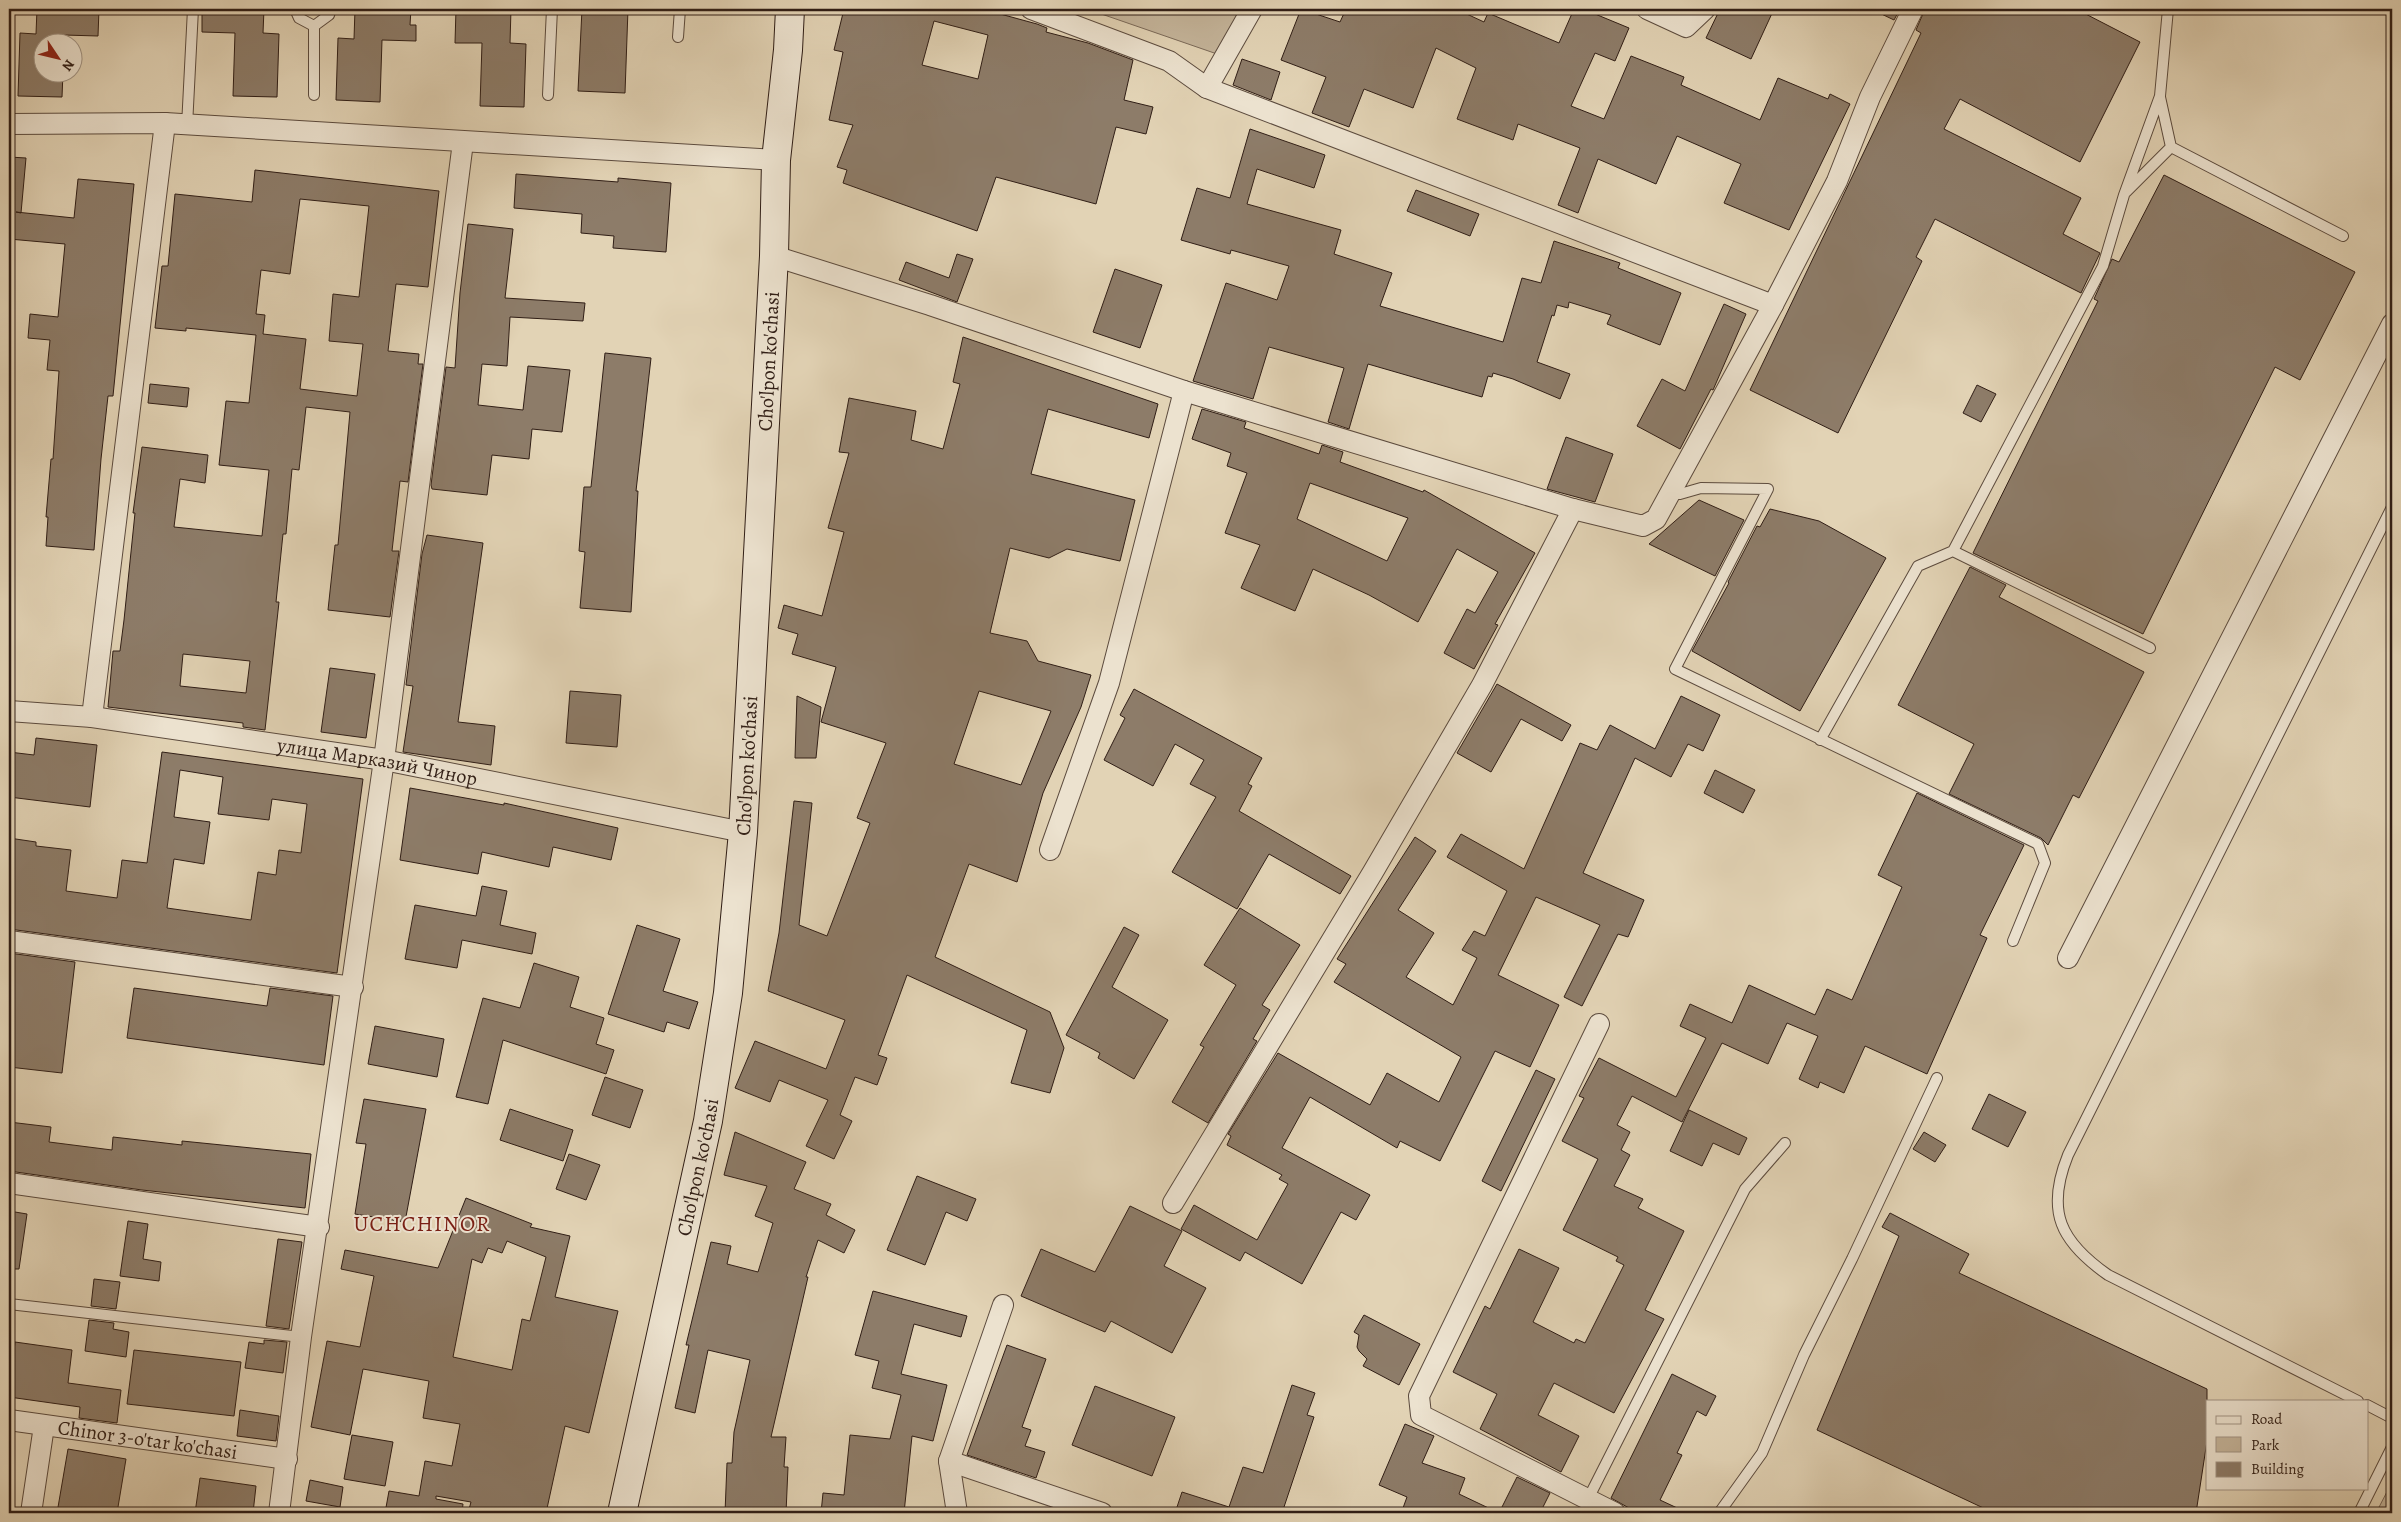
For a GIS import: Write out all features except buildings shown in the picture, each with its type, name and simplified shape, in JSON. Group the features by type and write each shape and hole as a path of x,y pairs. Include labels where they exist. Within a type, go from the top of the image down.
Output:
{"main road":[{"name":"Cho'lpon ko'chasi","path":"622,1513 708,1122 728,993 743,832 774,256 776,160 788,50 790,9"}],"street":[{"path":"1031,9 1169,61 1207,88 1774,305"},
{"path":"1207,88 1252,9"},
{"path":"1647,9 1686,27 1705,9"},
{"path":"774,256 930,305 1184,391 1573,509 1643,526 1656,519 1774,305 1837,181 1870,97 1913,9"},
{"path":"92,717 166,123"},
{"path":"9,124 166,123 187,126 776,160"},
{"path":"278,1513 287,1460 301,1338 319,1227 384,760 463,142"},
{"path":"2068,958 2392,324"},
{"path":"1050,850 1108,683 1184,391"},
{"path":"1173,1203 1373,872 1482,685 1573,509"},
{"name":"улица Марказий Чинор","path":"9,711 92,717 384,760 743,832"},
{"path":"9,941 353,987"},
{"path":"1599,1024 1419,1396 1421,1415 1587,1501 1615,1513"},
{"path":"9,1183 319,1227"},
{"path":"957,1513 948,1460 1003,1305"},
{"name":"Chinor 3-o'tar ko'chasi","path":"9,1420 287,1460"},
{"path":"31,1513 44,1426"},
{"path":"948,1460 1102,1513"}],"lane":[{"path":"187,126 193,9"},
{"path":"295,9 299,18 314,26"},
{"path":"314,26 329,15 331,9"},
{"path":"548,95 552,9"},
{"path":"678,37 680,9"},
{"path":"1820,740 1918,566 1953,551 2103,266 2124,194 2160,96 2168,9"},
{"path":"314,26 314,95"},
{"path":"2160,96 2171,147"},
{"path":"2124,194 2171,147"},
{"path":"2171,147 2343,236"},
{"path":"1670,494 1680,494 1701,488 1768,489 1675,669 2038,844 2046,863 2013,941"},
{"path":"2356,1400 2108,1275 2082,1255 2064,1232 2059,1212 2058,1193 2068,1155 2392,506"},
{"path":"1953,551 2150,648"},
{"path":"1719,1513 1762,1453 1804,1356 1937,1078"},
{"path":"1587,1501 1745,1189 1785,1143"},
{"path":"9,1304 301,1338"},
{"path":"2368,1406 2392,1418"},
{"path":"2359,1513 2392,1447"}],"green space":[{"path":"1087,9 1247,9 1220,55"},
{"path":"2392,1482 2392,1513 2376,1513"}],"district":[{"name":"UCHCHINOR","path":"422,1224"}]}
